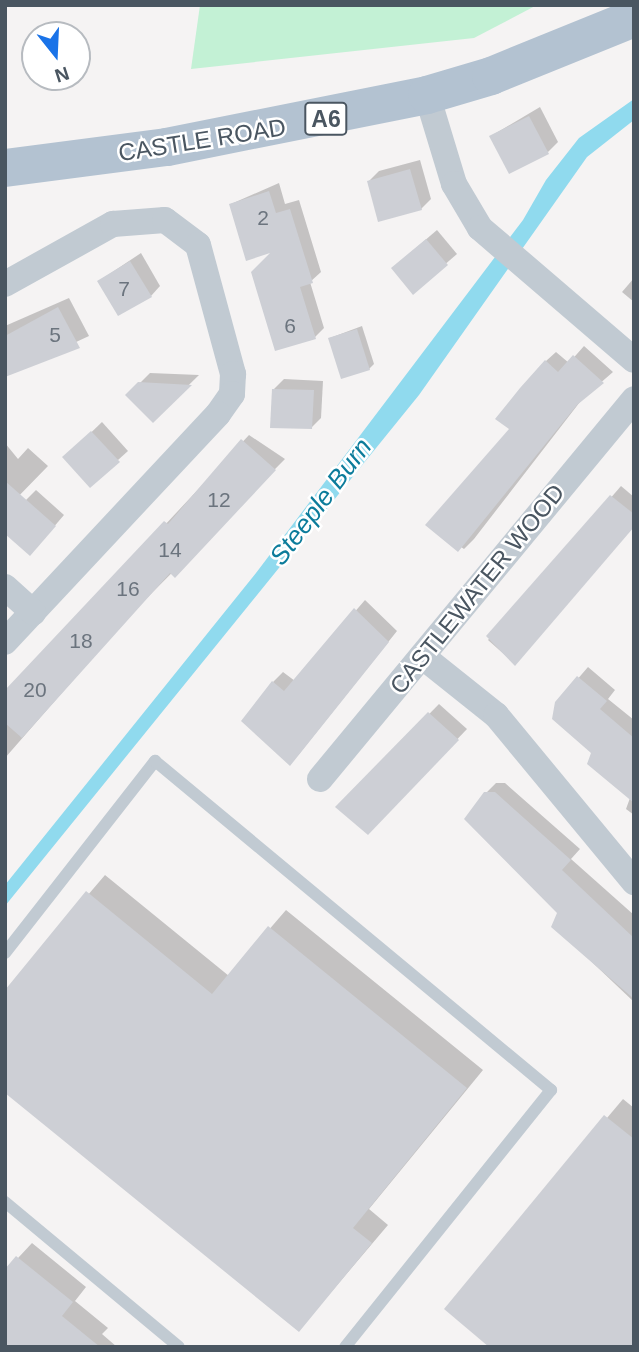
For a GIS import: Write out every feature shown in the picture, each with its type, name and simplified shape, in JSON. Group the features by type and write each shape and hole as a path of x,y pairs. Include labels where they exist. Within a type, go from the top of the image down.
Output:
{"main road":[{"name":"CASTLE ROAD","path":"5,168 167,147 427,95 491,76 634,18"}],"street":[{"path":"427,95 454,184 491,239 634,360"},
{"path":"5,284 113,225 165,220 198,245 233,374 232,394 218,414 5,642"},
{"name":"CASTLEWATER WOOD","path":"320,779 634,399"},
{"path":"5,587 33,612"},
{"path":"422,656 496,715 634,882"}],"lane":[{"path":"5,953 155,761 551,1090 345,1347"},
{"path":"5,1202 179,1347"}],"green space":[{"path":"200,5 537,5 474,38 191,69"}],"water":[{"name":"Steeple Burn","path":"634,99 634,120 587,157 419,395 5,906 5,885 256,573 523,220 546,180 579,138"}],"building":[{"path":"529,116 549,154 509,174 489,136"},
{"path":"410,169 422,210 378,222 367,181"},
{"path":"269,191 276,213 290,209 313,283 300,287 316,339 275,351 251,272 270,253 246,261 229,204"},
{"path":"426,239 448,265 413,295 391,268"},
{"path":"130,261 152,297 118,316 97,281"},
{"path":"58,307 80,348 5,377 5,336"},
{"path":"357,329 370,370 341,379 328,338"},
{"path":"573,355 604,383 577,405 458,552 425,525 509,429 495,419 520,388 545,360 558,372"},
{"path":"138,382 192,385 153,423 125,395"},
{"path":"272,389 314,390 312,429 270,428"},
{"path":"91,431 120,462 90,488 62,457"},
{"path":"241,439 276,470 175,578 170,573 22,738 5,723 5,690 164,521 168,524"},
{"path":"5,481 56,526 30,556 5,534"},
{"path":"610,495 634,514 634,527 515,666 486,636"},
{"path":"354,608 389,642 290,766 241,721 272,681 284,691"},
{"path":"577,676 607,701 600,709 634,738 634,803 587,764 591,753 552,719 555,702"},
{"path":"428,712 459,740 368,835 335,807"},
{"path":"484,792 495,792 571,860 562,870 634,938 634,999 551,927 557,913 464,819"},
{"path":"86,891 212,994 268,926 467,1088 353,1228 372,1243 299,1332 5,1093 5,990"},
{"path":"604,1115 634,1139 634,1347 489,1347 444,1309"},
{"path":"16,1256 73,1302 62,1316 100,1347 5,1347 5,1269"}]}
